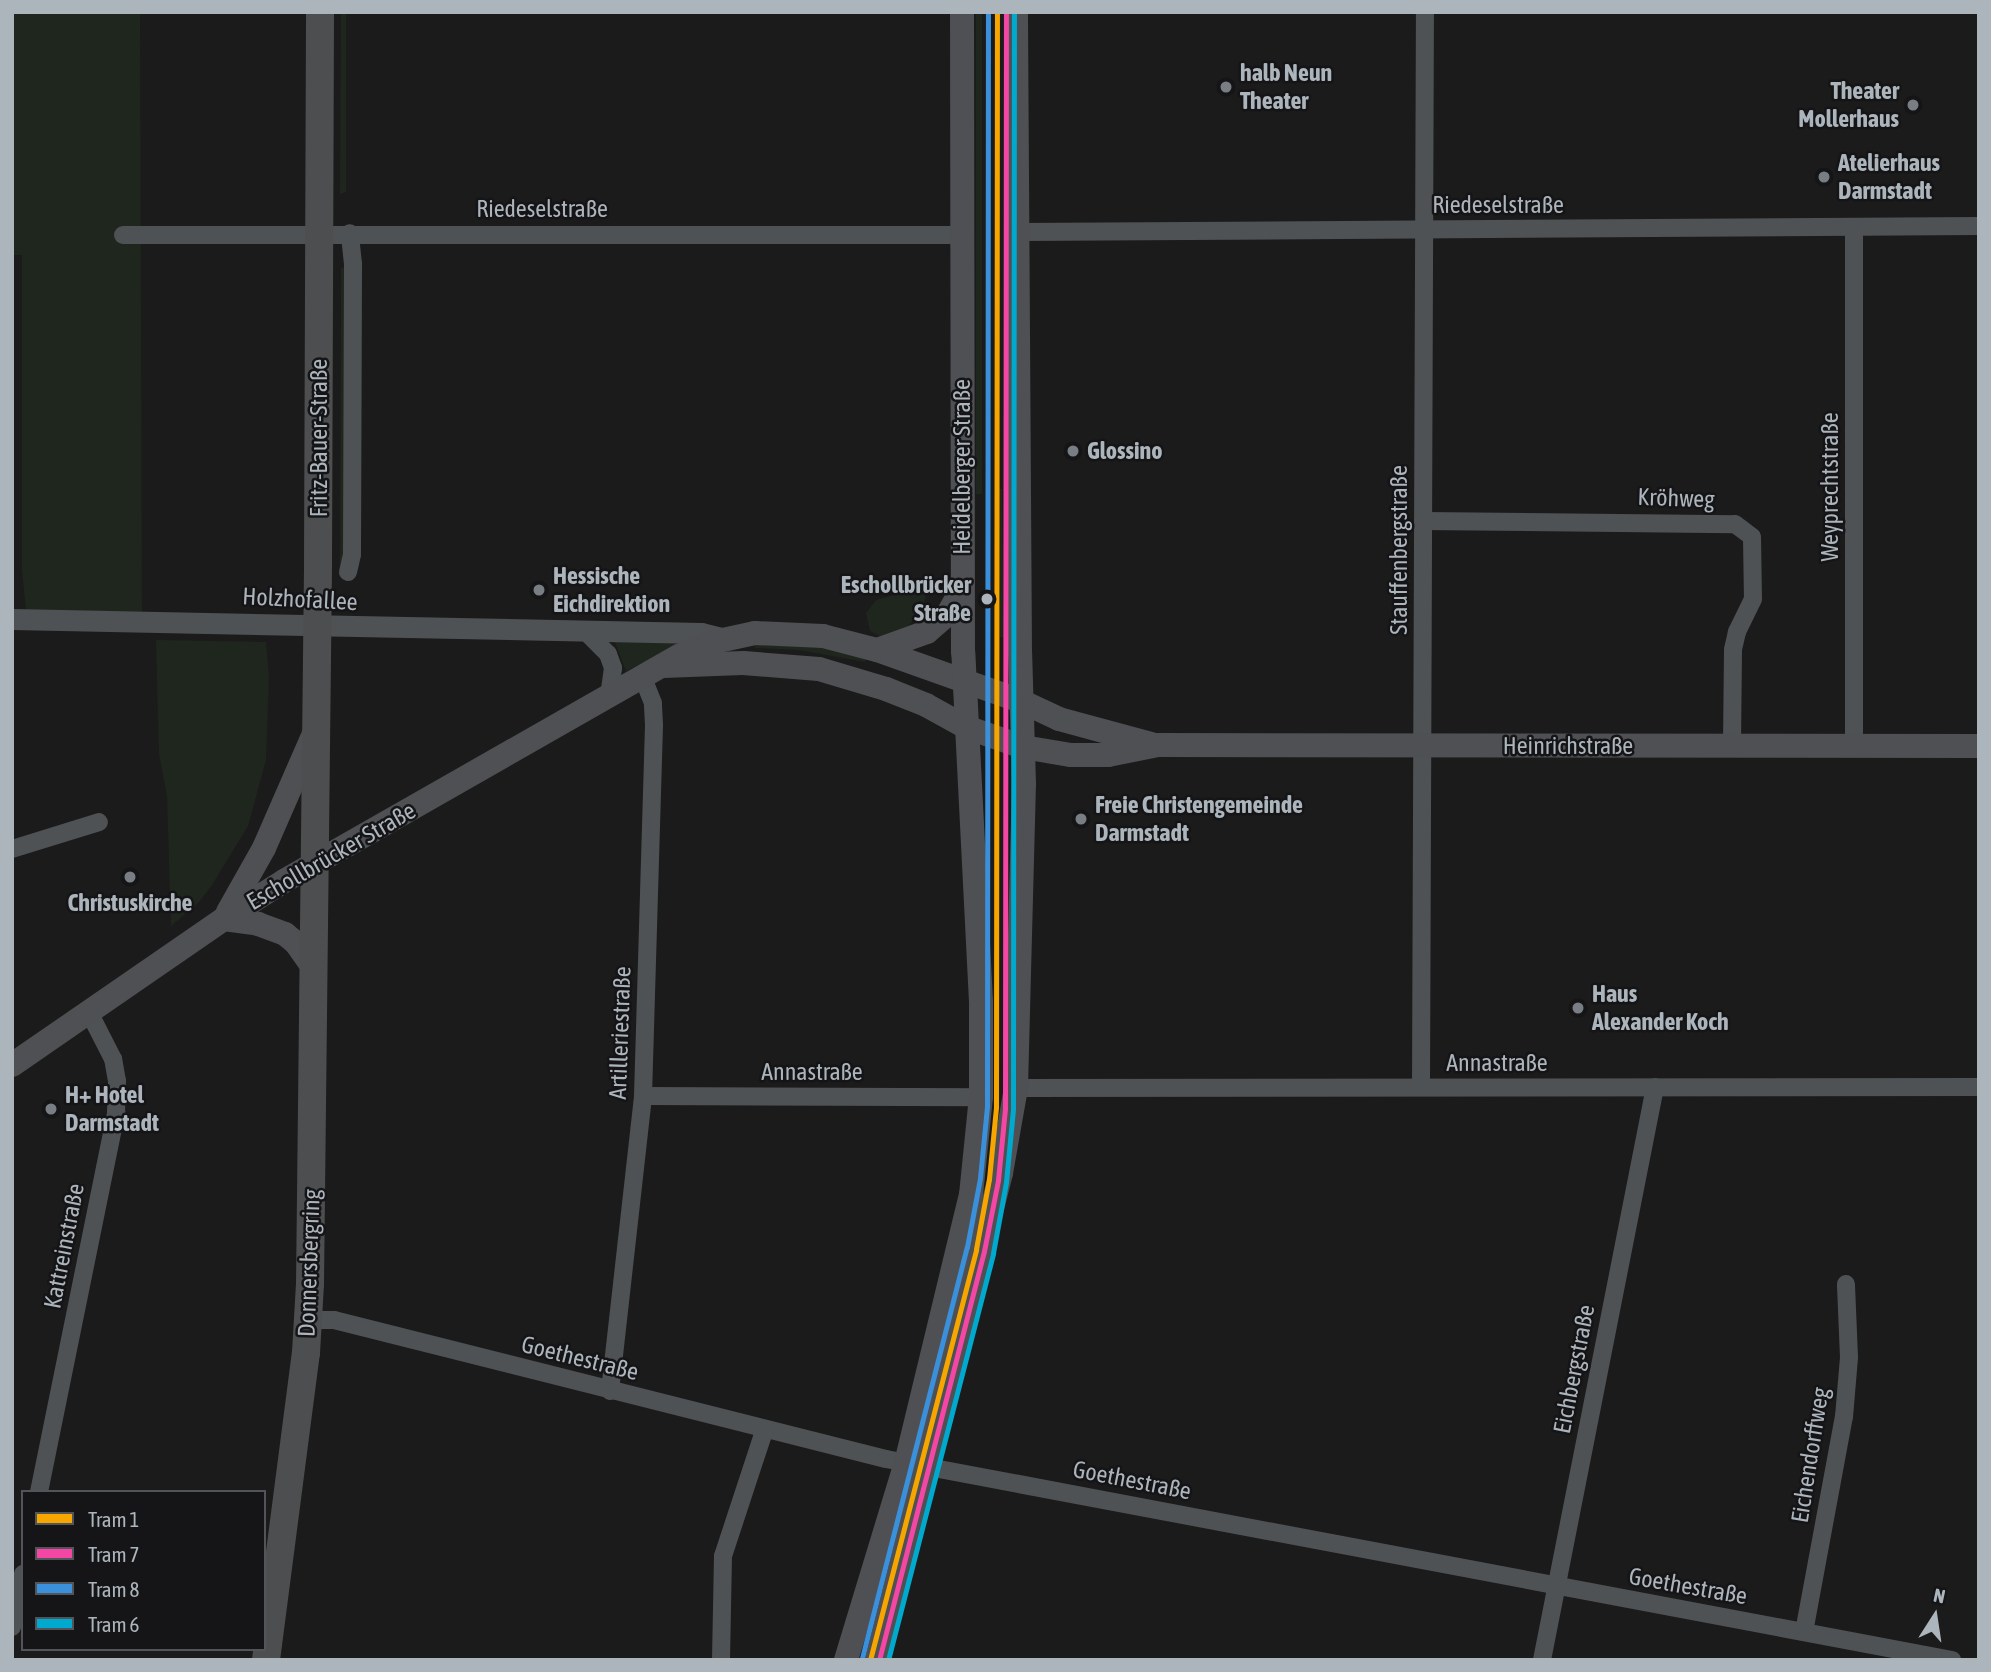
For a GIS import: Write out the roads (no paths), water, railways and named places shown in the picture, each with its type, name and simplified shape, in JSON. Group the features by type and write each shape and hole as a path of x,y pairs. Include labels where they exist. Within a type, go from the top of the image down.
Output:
{"main road":[{"name":"Fritz-Bauer-Straße","path":"315,863 320,12"},
{"name":"Heidelberger Straße","path":"877,1660 971,1195 981,1097 981,1002 966,727 962,589 962,12"},
{"name":"Heidelberger Straße","path":"846,1660 917,1464 1001,1173 1016,1088 1023,747 1016,12"},
{"path":"877,650 927,632 948,614 962,589"},
{"name":"Eschollbrücker Straße","path":"12,1065 90,1014 223,919 315,863 693,648 725,639 780,632 823,636 877,650 964,682"},
{"name":"Eschollbrücker Straße","path":"653,672 743,663 819,669 906,696 966,727"},
{"name":"Heinrichstraße","path":"964,682 1021,701 1059,719 1158,746"},
{"name":"Heinrichstraße","path":"966,727 1023,747 1071,755 1108,755 1158,746 1979,746"},
{"path":"314,969 296,943 285,934 258,924 223,919 264,848 316,729"},
{"name":"Donnersbergring","path":"267,1660 309,1320 315,863"}],"street":[{"name":"Stauffenbergstraße","path":"1421,1087 1426,12"},
{"name":"Riedeselstraße","path":"1017,232 1979,226"},
{"name":"Weyprechtstraße","path":"1854,227 1854,746"},
{"name":"Fritz-Bauer-Straße","path":"348,572 352,554 353,264 349,233"},
{"name":"Riedeselstraße","path":"123,235 961,235"},
{"name":"Kröhweg","path":"1423,521 1735,524 1752,537 1753,599 1737,632 1734,650 1732,746"},
{"name":"Holzhofallee","path":"12,619 701,633 725,639"},
{"path":"586,632 608,654 613,668 609,697"},
{"name":"Artilleriestraße","path":"610,1391 643,1096 654,725 653,672"},
{"path":"12,849 99,822"},
{"name":"Kattreinstraße","path":"39,1490 116,1112 117,1081 113,1059 90,1014"},
{"name":"Eichbergstraße","path":"1542,1660 1654,1087"},
{"name":"Annastraße","path":"1016,1088 1979,1087"},
{"name":"Annastraße","path":"643,1096 981,1097"},
{"name":"Eichendorffweg","path":"1804,1632 1844,1417 1849,1357 1846,1284"},
{"name":"Goethestraße","path":"309,1320 334,1320 764,1431 917,1464 1555,1587 1952,1660"},
{"path":"721,1660 723,1556 764,1431"},
{"path":"12,1627 21,1584"}],"tram line":[{"name":"8","path":"862,1658 967,1247 980,1178 987,1107 988,12"},
{"name":"1","path":"870,1660 976,1249 989,1179 996,1107 997,12"},
{"name":"7","path":"879,1660 984,1251 998,1180 1005,1108 1006,12"},
{"name":"6","path":"888,1660 993,1253 1006,1182 1013,1109 1014,12"}],"place":[{"name":"halb Neun Theater","path":"1226,87"},
{"name":"Theater Mollerhaus","path":"1913,105"},
{"name":"Atelierhaus Darmstadt","path":"1824,177"},
{"name":"Glossino","path":"1073,451"},
{"name":"Hessische Eichdirektion","path":"539,590"},
{"name":"Eschollbrücker Straße","path":"987,599"},
{"name":"Freie Christengemeinde Darmstadt","path":"1081,819"},
{"name":"Christuskirche","path":"130,877"},
{"name":"Haus Alexander Koch","path":"1578,1008"},
{"name":"H+ Hotel Darmstadt","path":"51,1109"}]}
